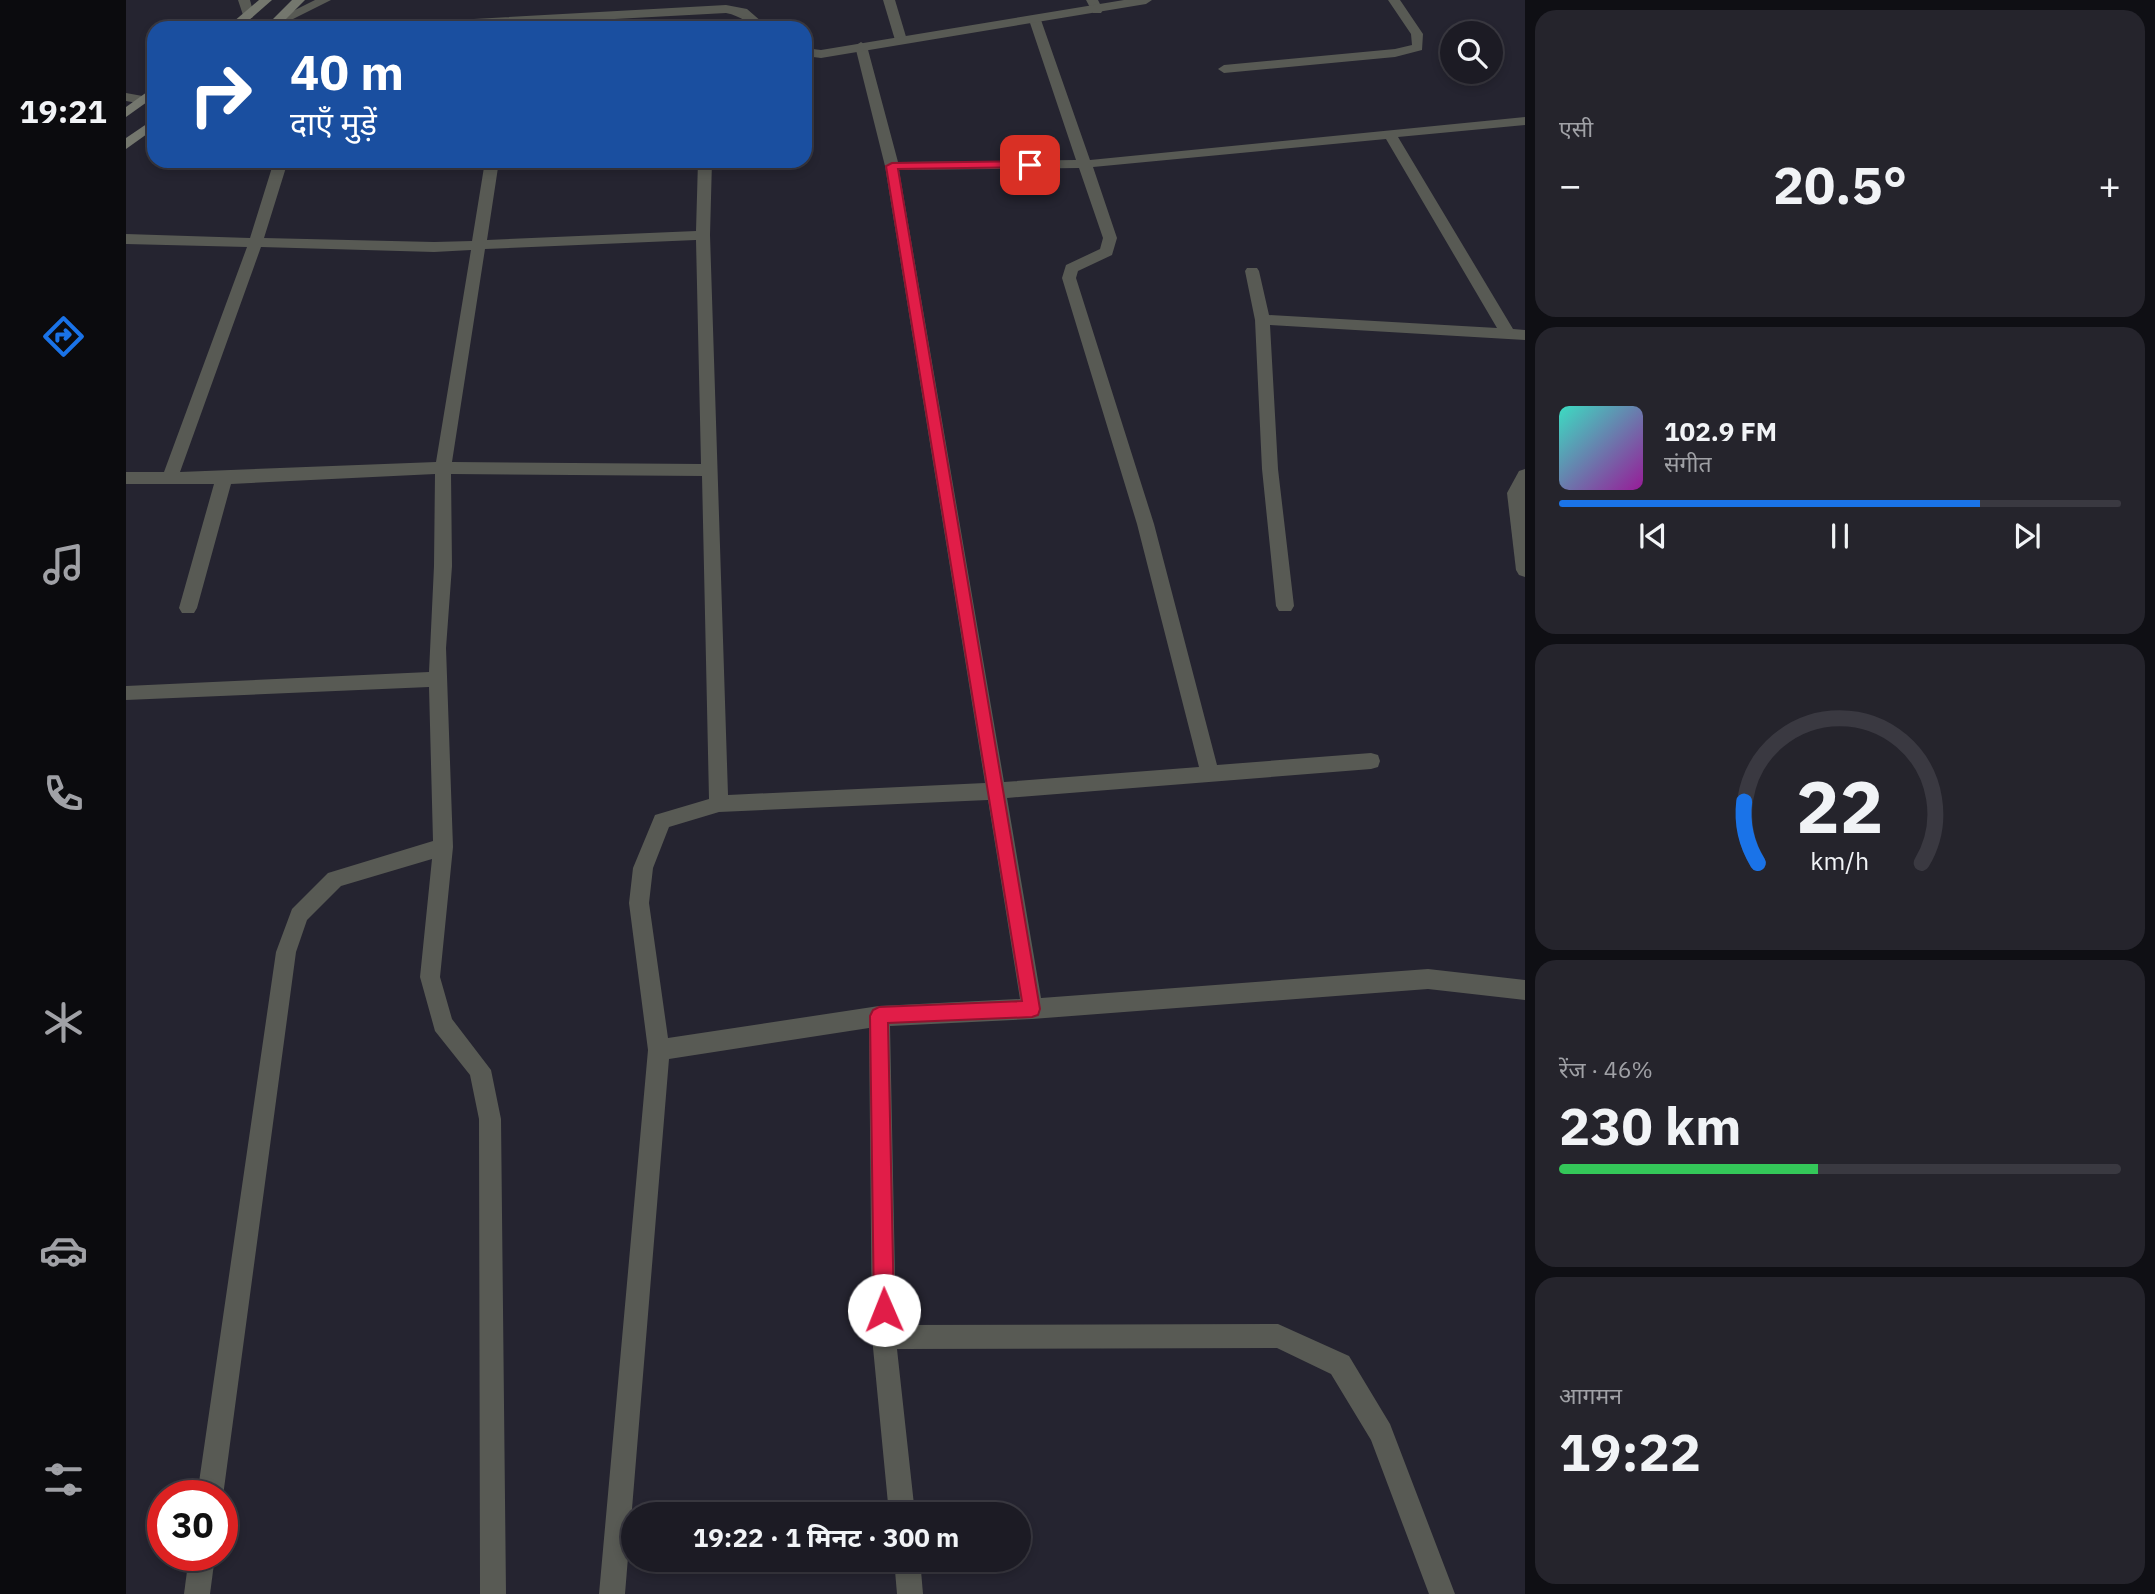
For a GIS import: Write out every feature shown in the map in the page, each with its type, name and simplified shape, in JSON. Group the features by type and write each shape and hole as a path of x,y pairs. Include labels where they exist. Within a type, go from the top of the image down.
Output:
{"main road":[{"path":"241,21 266,0"},
{"path":"277,21 298,2"},
{"path":"126,113 147,97"},
{"path":"126,145 147,128"}],"street":[{"path":"244,0 248,15"},
{"path":"281,21 325,0"},
{"path":"889,0 901,40"},
{"path":"812,53 821,54 1035,20 1095,5 1146,0"},
{"path":"1224,69 1395,53 1418,47 1417,34 1394,0"},
{"path":"509,21 726,9 743,12 755,21"},
{"path":"1035,20 1110,239 1107,252 1072,268 1069,278 1104,380 1161,577 1210,774"},
{"path":"861,46 892,166 1032,1009"},
{"path":"126,97 147,95"},
{"path":"892,166 1086,164 1525,121"},
{"path":"1389,133 1508,334"},
{"path":"170,477 255,243 279,168"},
{"path":"491,168 443,468 443,566 437,648 443,847 430,977 443,1024 480,1070 490,1119 493,1594"},
{"path":"705,168 703,235 719,804"},
{"path":"126,239 480,246 703,235"},
{"path":"1252,271 1262,320 1270,468 1285,606"},
{"path":"1262,320 1525,335"},
{"path":"126,478 224,478 443,468 710,471"},
{"path":"1525,475 1515,493 1525,570"},
{"path":"188,608 224,478"},
{"path":"126,693 439,679"},
{"path":"612,1594 659,1050 639,903 643,868 662,821 719,804 996,791 1371,761"},
{"path":"212,1480 286,952 299,915 335,879 443,847"},
{"path":"659,1050 879,1016 1032,1009 1429,979 1525,990"},
{"path":"879,1016 884,1337 901,1502"},
{"path":"884,1337 1278,1336 1340,1365 1381,1433 1442,1594"},
{"path":"197,1594 200,1571"},
{"path":"908,1572 910,1594"}],"route":[{"path":"884,1310 879,1016 1032,1009 892,166 1030,165"}]}
